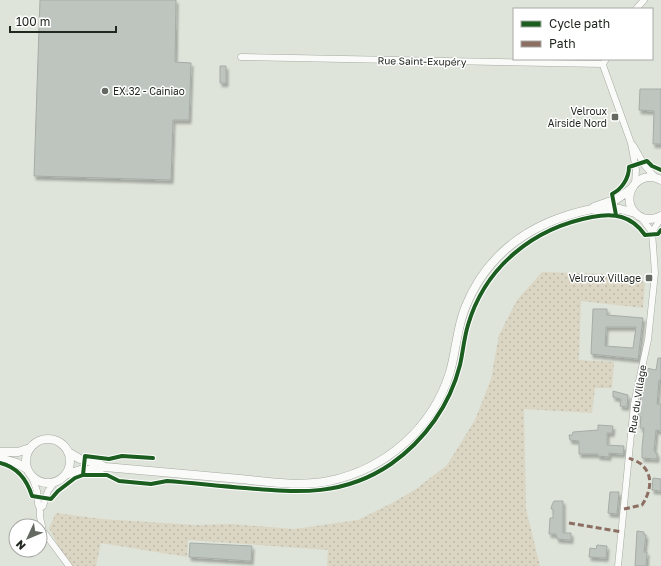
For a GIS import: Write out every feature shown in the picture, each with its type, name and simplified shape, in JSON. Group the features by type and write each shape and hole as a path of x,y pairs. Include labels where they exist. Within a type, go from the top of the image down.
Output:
{"street":[{"path":"637,8 644,0"},
{"name":"Rue Saint-Exupéry","path":"241,57 605,62 631,143 636,170 633,187"},
{"name":"Rue Saint-Exupéry","path":"631,143 647,170 658,179"},
{"path":"68,452 80,459 99,464 104,467 292,484 328,481 343,478 368,468 385,458 405,443 420,427 433,409 450,372 459,325 474,289 491,265 513,243 536,228 563,216 592,209 617,199 640,180 646,177 658,179"},
{"path":"633,187 629,196 630,202 637,214 652,232 661,217"},
{"path":"592,209 620,209 652,219 661,217"},
{"name":"Rue du Village","path":"618,566 634,404 648,340 655,273 652,232"},
{"path":"0,452 18,452 30,448 37,442 44,439 51,439 64,446 68,452 70,464 65,475"},
{"path":"30,448 25,459 27,469 36,487 43,531 69,566"},
{"path":"0,458 17,463 27,469"},
{"path":"40,509 43,506 48,491 54,483 65,475 80,470 100,469 104,467"},
{"path":"32,477 42,483 54,483"}],"shaded area":[{"path":"542,272 638,275 645,284 643,308 581,301 579,360 614,362 612,388 595,388 592,413 524,409 526,509 540,566 327,566 328,550 188,540 187,557 101,543 96,566 73,566 62,553 49,528 56,513 102,519 196,525 231,524 294,529 358,520 394,502 416,489 447,465 475,420 491,379 499,335 517,300"}],"building":[{"name":"EX.32 - Cainiao","path":"40,0 176,0 175,62 191,63 189,120 173,120 171,180 34,176"},
{"path":"220,66 226,66 226,83 220,83"},
{"path":"640,89 661,89 661,144 653,144 654,111 639,110"},
{"path":"593,309 607,309 607,315 643,318 638,359 591,354","holes":["606,327 636,327 633,348 605,346"]},
{"path":"658,358 661,358 661,380 659,380 657,404 661,404 661,431 656,430 654,451 657,453 657,459 642,458 644,428 640,428 641,417 638,417 642,389 646,368 656,370"},
{"path":"613,391 628,395 627,407 620,406 621,399 613,397"},
{"path":"598,425 613,426 612,433 607,433 607,445 624,446 623,454 609,453 609,457 598,456 598,454 579,454 579,441 570,440 569,435 572,435 573,432 598,430"},
{"path":"653,478 661,479 661,491 652,490"},
{"path":"610,492 619,492 617,514 608,513"},
{"path":"554,501 563,501 563,533 571,533 571,540 557,539 556,534 549,534 550,518 553,518 553,509 551,509"},
{"path":"637,531 644,532 644,535 646,535 644,552 647,552 646,566 635,566"},
{"path":"190,543 252,546 251,561 189,557"},
{"path":"597,545 607,546 606,558 589,557 590,548 596,549"}],"marked path":[{"path":"624,509 642,505 650,485 649,475 643,466 629,458"},
{"path":"569,523 622,532"}],"cycle path":[{"path":"616,215 612,194 624,183 628,175 629,167 647,161 652,166 661,170"},
{"path":"0,463 6,465 20,475 32,496 51,499 58,491 75,478 83,475 107,475 119,481 151,484 167,481 284,491 321,490 356,482 391,464 415,444 443,408 456,380 468,325 476,304 486,285 499,268 514,253 550,230 570,222 592,217 608,215 628,219 640,228 645,235 658,234 661,230"},
{"path":"83,475 85,456 109,459 122,456 153,458"}],"place":[{"name":"EX.32 - Cainiao","path":"105,91"},
{"name":"Velroux Airside Nord","path":"615,117"},
{"name":"Velroux Village","path":"649,278"}]}
